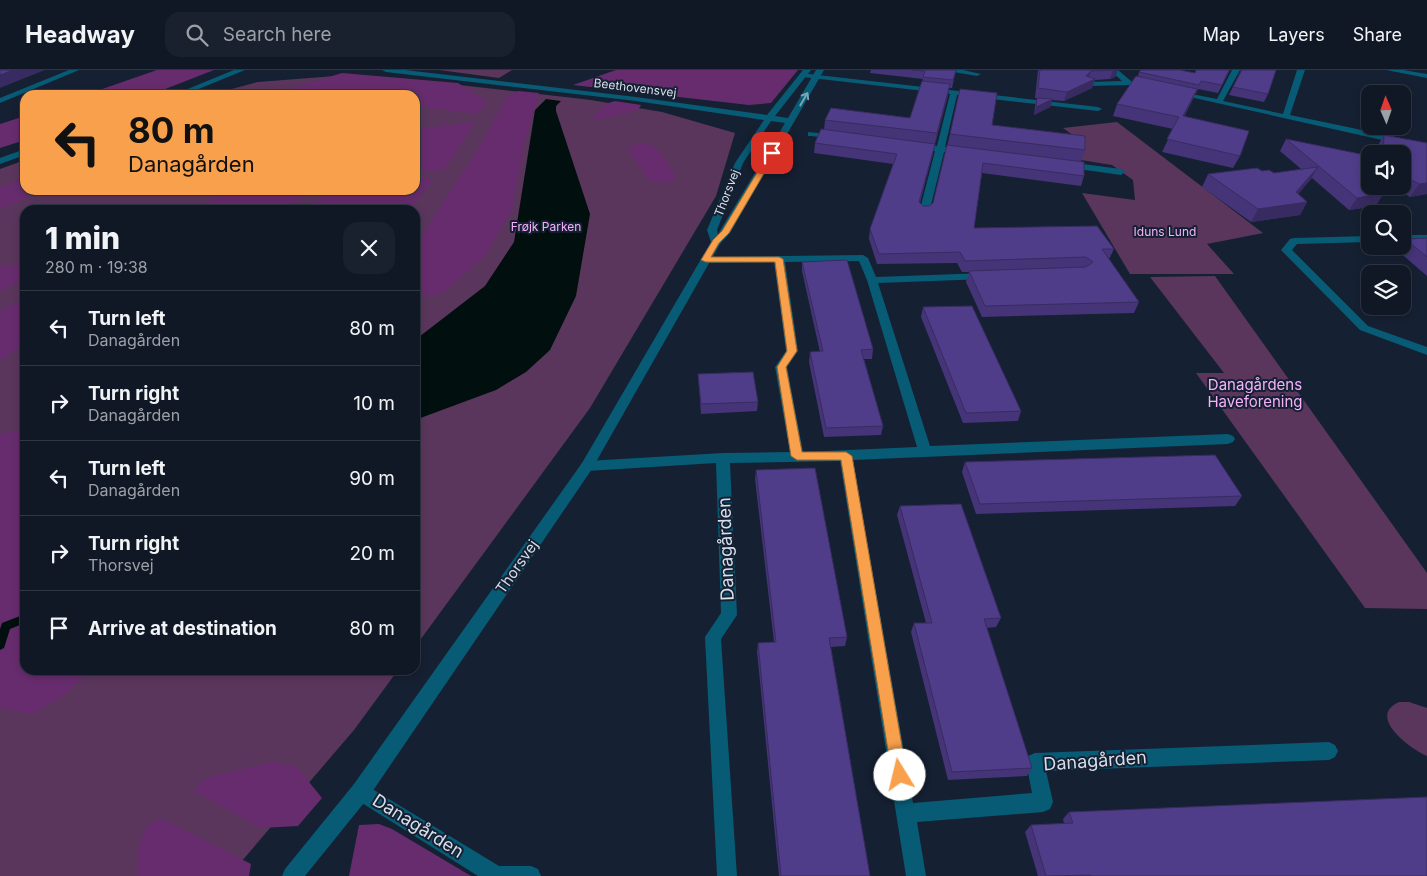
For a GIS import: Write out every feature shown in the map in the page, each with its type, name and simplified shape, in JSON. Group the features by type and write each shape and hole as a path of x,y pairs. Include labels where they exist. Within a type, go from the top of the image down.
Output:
{"street":[{"path":"27,90 75,70"},
{"path":"190,90 241,70"},
{"name":"Beethovensvej","path":"386,70 636,99 791,120"},
{"path":"946,70 976,82 1098,109"},
{"path":"1114,70 1129,83"},
{"path":"1219,102 1236,70"},
{"path":"1286,116 1301,70"},
{"path":"1390,70 1427,76"},
{"path":"805,73 818,73 954,93 976,82"},
{"name":"Thorsvej","path":"716,242 712,230 738,163 769,118 805,73"},
{"name":"Thorsvej","path":"292,876 361,790 587,466 716,242 725,233 818,73"},
{"path":"1089,84 1129,83 1156,89"},
{"path":"1165,91 1408,142"},
{"path":"0,101 20,93"},
{"path":"924,213 954,93"},
{"path":"811,134 850,139"},
{"path":"910,146 978,154"},
{"path":"0,161 20,154"},
{"path":"1054,164 1121,172"},
{"path":"1411,238 1427,238"},
{"path":"1361,239 1294,241 1286,250 1364,328 1427,351"},
{"path":"706,260 863,258 872,280 925,451"},
{"path":"779,259 792,351 782,367 797,456"},
{"path":"872,280 1002,276"},
{"path":"587,466 723,458 846,456 1228,438"},
{"path":"846,456 916,876"},
{"name":"Danagården","path":"723,458 729,615 713,637 727,876"},
{"name":"Danagården","path":"906,813 1043,802 1035,762 1329,752"},
{"name":"Danagården","path":"361,790 497,876 530,876"}],"green space":[{"path":"439,70 512,70 499,78"},
{"name":"Frøjk Parken","path":"335,76 415,80 591,100 662,112 735,133 716,196 590,408 420,640 420,205 20,205 20,675 394,675 354,730 229,876 0,876 0,169 20,162 20,195 420,195 420,90 228,90 258,82"},
{"name":"Iduns Lund","path":"1117,122 1263,233 1207,244 1234,274 1130,274 1082,193 1135,200 1133,180 1112,165 1081,160 1082,142 1063,128"},
{"name":"Danagårdens Haveforening","path":"1215,276 1427,573 1427,609 1365,608 1196,373 1224,373 1150,277"},
{"path":"1399,702 1409,702 1427,708 1427,756 1402,740 1389,724 1387,716 1390,708"}],"shaded area":[{"path":"157,70 214,70 163,90 99,90"},
{"path":"616,70 798,70 771,103 749,105 573,85"},
{"path":"342,73 458,83 487,101 478,114 420,107 420,90 286,90"},
{"path":"518,91 539,93 523,148 512,210 485,255 446,291 433,296 420,293 420,238 482,143 507,96"},
{"path":"546,99 561,101 556,106 556,111 590,214 576,296 550,350 526,372 496,390 420,418 420,336 485,286 514,242 535,110"},
{"path":"615,101 641,105 638,110 595,121 594,116 605,104"},
{"path":"20,118 20,142 0,148 0,124"},
{"path":"475,122 445,169 425,172 420,171 420,128"},
{"path":"645,143 655,148 663,156 676,177 672,181 656,183 650,181 629,152 630,146"},
{"path":"420,177 428,178 432,182 411,205 308,205 326,195 420,195"},
{"path":"20,180 20,195 35,195 0,209 0,187"},
{"path":"219,195 310,195 289,205 200,205"},
{"path":"0,266 20,266 20,281 0,291"},
{"path":"20,301 20,347 0,361 0,311"},
{"path":"20,430 20,675 84,675 66,694 33,714 0,708 0,434"},
{"path":"272,762 297,767 322,798 298,826 261,828 194,791 203,780 212,776"},
{"path":"163,819 251,864 249,876 137,876 139,849 144,832 155,821"},
{"path":"379,824 392,829 471,876 349,876 359,825"}],"building":[{"path":"0,70 13,70 0,75"},
{"path":"912,70 956,70 953,80 923,77 925,71"},
{"path":"1040,70 1114,70 1091,71 1086,76 1095,79 1067,92 1038,88"},
{"path":"1141,70 1180,70 1195,73 1196,70 1229,70 1222,85 1201,81 1199,85 1139,72"},
{"path":"1242,70 1276,70 1268,94 1233,87"},
{"path":"1136,76 1197,89 1183,116 1249,131 1240,156 1167,139 1179,117 1117,104"},
{"path":"922,81 950,84 937,133 825,120 831,108 910,118"},
{"path":"960,89 997,93 992,125 1085,136 1085,150 950,134"},
{"path":"1037,98 1053,99 1036,107"},
{"path":"821,129 935,144 919,202 923,206 929,206 933,203 947,145 1084,162 1084,176 983,163 974,228 1097,226 1114,249 1102,249 1139,302 985,306 969,271 1086,267 1093,262 1086,257 965,261 960,252 879,254 870,229 897,154 815,143"},
{"path":"1384,135 1427,143 1427,183 1419,184 1411,180 1411,145 1383,145"},
{"path":"1286,139 1361,154 1361,195 1373,195 1357,198"},
{"path":"1318,167 1296,192 1307,202 1258,209 1208,174 1257,168 1274,173"},
{"path":"1427,238 1427,257 1411,244 1411,239"},
{"path":"847,260 873,349 861,350 883,426 826,428 810,352 823,351 802,262"},
{"path":"972,306 1021,411 966,413 923,307"},
{"path":"753,372 758,402 701,404 698,374"},
{"path":"1215,455 1242,496 980,504 965,462"},
{"path":"815,468 847,637 829,638 870,876 781,876 758,643 776,642 756,470"},
{"path":"961,504 1001,618 984,619 1032,768 952,772 914,623 932,623 900,506"},
{"path":"1427,797 1427,876 1046,876 1031,825 1073,823 1069,812"}],"waterway":[{"path":"0,645 6,626 20,620"}],"route":[{"path":"772,153 725,233 716,242 706,260 779,259 792,351 782,367 797,456 846,456 900,775"}]}
